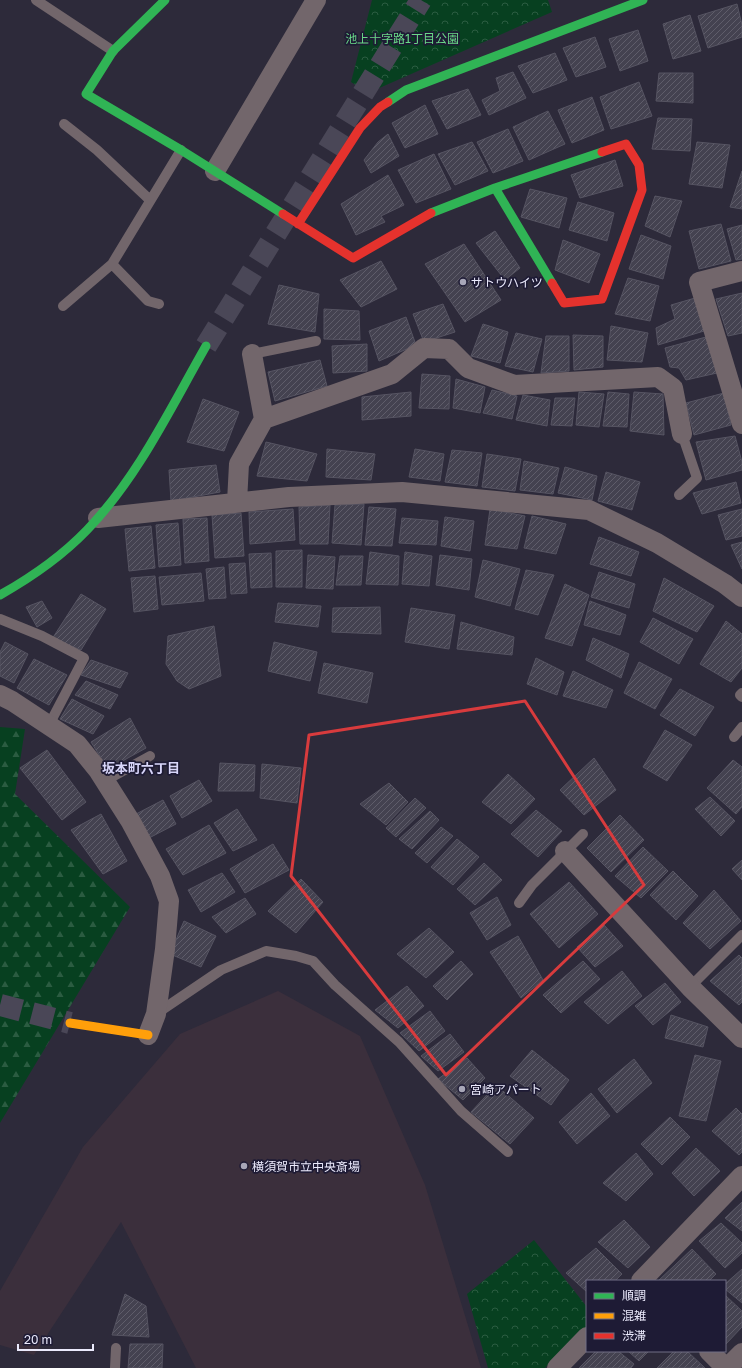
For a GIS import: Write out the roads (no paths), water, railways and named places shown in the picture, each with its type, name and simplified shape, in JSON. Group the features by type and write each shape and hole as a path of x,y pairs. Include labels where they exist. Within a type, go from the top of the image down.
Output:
{"street":[{"path":"165,0 113,51 86,94 181,150 354,258 433,212 495,188 626,144 638,165 642,190 602,299 564,302 495,188"},
{"path":"215,171 316,0"},
{"path":"298,224 360,128 380,107 406,90 643,0"},
{"path":"742,271 699,282 742,424"},
{"path":"0,595 25,581 54,559 71,545 98,518 130,477 206,346"},
{"path":"264,419 392,374 424,348 449,349 468,368 514,385 658,377 673,388 682,434"},
{"path":"237,502 239,464 264,419 252,354"},
{"path":"98,518 125,517 237,502 288,497 402,492 589,510 657,543 725,584 742,597"},
{"path":"0,695 50,725 77,744 105,781 160,876 169,901 165,949 156,1014 148,1035 70,1023"},
{"path":"564,851 690,987 742,1038"},
{"path":"642,1280 742,1176"},
{"path":"557,1368 586,1338"},
{"path":"710,1352 727,1368 742,1353"}],"lane":[{"path":"36,0 113,51"},
{"path":"64,124 97,150 150,200"},
{"path":"63,306 112,264 181,150"},
{"path":"112,264 148,302 159,304"},
{"path":"252,354 316,341"},
{"path":"679,495 698,478 682,434"},
{"path":"0,619 42,636 84,658 50,725"},
{"path":"742,693 740,695 742,697"},
{"path":"734,737 742,727"},
{"path":"105,781 150,756"},
{"path":"519,904 532,885 564,851 583,834"},
{"path":"690,987 742,934"},
{"path":"156,1014 220,970 266,951 296,956 313,961 335,985 399,1042 403,1049 461,1111 508,1152"},
{"path":"115,1368 116,1348"}],"tunnel":[{"path":"206,346 421,0"},
{"path":"0,1005 70,1023"}],"place":[{"name":"サトウハイツ","path":"463,282"},
{"name":"宮崎アパート","path":"462,1089"},
{"name":"横須賀市立中央斎場","path":"244,1166"}],"district":[{"name":"坂本町六丁目","path":"141,768"}],"park label":[{"name":"池上十字路1丁目公園","path":"402,38"}]}
